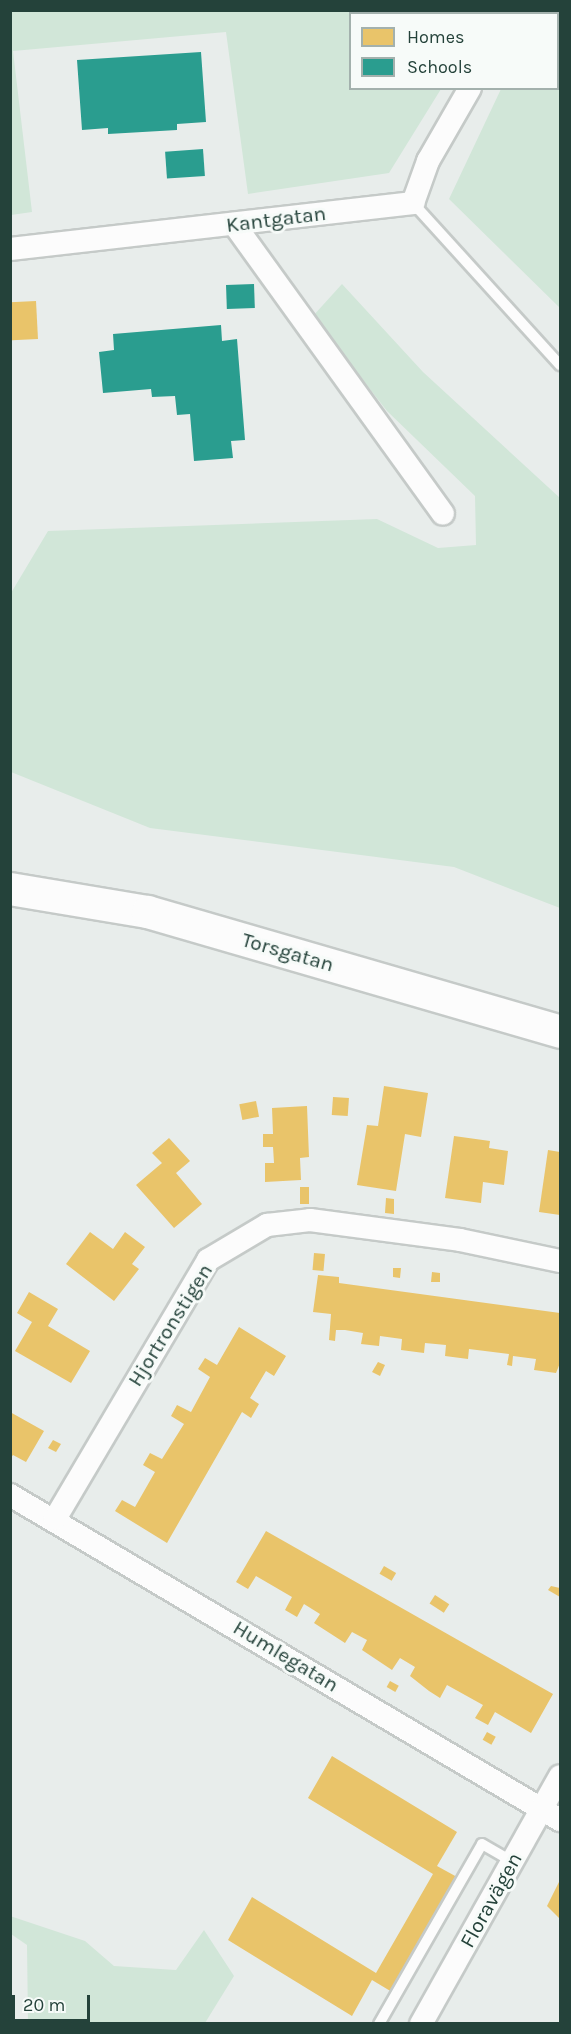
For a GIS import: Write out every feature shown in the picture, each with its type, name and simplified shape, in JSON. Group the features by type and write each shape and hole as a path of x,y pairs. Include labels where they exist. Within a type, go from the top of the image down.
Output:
{"main road":[{"name":"Torsgatan","path":"10,889 148,912 561,1032"}],"street":[{"path":"413,203 428,161 469,90"},
{"name":"Kantgatan","path":"10,249 413,203"},
{"path":"234,224 443,514"},
{"name":"Hjortronstigen","path":"55,1520 208,1260 267,1225 310,1220 460,1240 561,1261"},
{"name":"Humlegatan","path":"10,1495 551,1815"},
{"name":"Floravägen","path":"421,2024 512,1861 551,1815 561,1776"}],"lane":[{"path":"413,203 561,365"},
{"path":"379,2024 482,1844 512,1861"}],"green space":[{"path":"11,10 489,11 349,12 349,90 440,90 389,173 248,194 226,32 13,51 32,212 11,215"},
{"path":"560,30 560,308 449,199 501,90 559,90"},
{"path":"342,284 423,372 560,498 560,908 454,867 150,828 11,772 11,593 48,531 377,519 438,548 476,545 475,496 387,411 313,316"},
{"path":"10,1916 85,1941 114,1966 176,1970 204,1930 234,1976 205,2023 28,2023 27,1945 11,1934"}],"building: Homes":[{"path":"36,301 38,339 12,340 10,302"},
{"path":"384,1086 428,1093 421,1137 405,1134 396,1191 357,1185 367,1125 378,1126"},
{"path":"333,1097 349,1098 348,1116 332,1115"},
{"path":"256,1101 259,1117 242,1120 239,1104"},
{"path":"307,1106 309,1157 300,1158 301,1180 265,1182 265,1163 274,1163 273,1147 263,1147 263,1134 273,1134 272,1108"},
{"path":"454,1136 490,1141 489,1148 508,1151 504,1185 483,1182 481,1203 445,1198"},
{"path":"169,1138 190,1161 176,1173 202,1204 174,1228 136,1185 162,1163 152,1153"},
{"path":"548,1150 560,1152 560,1215 539,1212"},
{"path":"300,1187 309,1187 309,1204 300,1204"},
{"path":"386,1198 394,1199 394,1214 385,1213"},
{"path":"90,1232 113,1249 125,1232 145,1247 132,1264 139,1269 114,1301 66,1264"},
{"path":"314,1253 325,1254 323,1271 313,1270"},
{"path":"393,1268 401,1268 400,1278 393,1277"},
{"path":"432,1272 440,1273 440,1282 431,1282"},
{"path":"318,1275 339,1277 339,1283 560,1313 560,1363 556,1373 534,1370 536,1359 513,1356 512,1366 507,1365 509,1354 469,1349 468,1359 445,1356 446,1345 425,1343 424,1353 401,1350 402,1339 380,1336 379,1346 361,1344 363,1333 345,1330 336,1330 335,1341 329,1340 331,1314 313,1312"},
{"path":"29,1292 58,1309 48,1326 90,1351 71,1383 15,1351 32,1322 17,1313"},
{"path":"239,1327 286,1356 274,1376 266,1371 250,1398 259,1404 251,1418 242,1412 167,1543 115,1511 122,1500 135,1507 155,1472 143,1465 150,1453 162,1459 184,1424 171,1416 177,1405 191,1412 210,1377 198,1369 205,1358 217,1365"},
{"path":"378,1362 385,1365 380,1376 372,1372"},
{"path":"10,1412 44,1431 26,1462 13,1455 10,1459"},
{"path":"53,1440 61,1444 56,1452 48,1448"},
{"path":"266,1531 553,1694 531,1733 495,1712 488,1725 475,1718 483,1705 447,1685 440,1698 410,1676 415,1667 400,1658 392,1670 362,1650 367,1640 352,1632 345,1643 314,1623 320,1614 304,1604 297,1617 285,1610 292,1597 256,1576 248,1589 236,1582"},
{"path":"384,1566 396,1573 392,1581 380,1574"},
{"path":"551,1586 560,1588 560,1597 548,1590"},
{"path":"435,1595 449,1604 444,1613 430,1603"},
{"path":"390,1681 399,1686 395,1692 387,1687"},
{"path":"487,1732 496,1737 491,1745 483,1740"},
{"path":"332,1756 457,1832 437,1866 457,1877 392,1992 372,1980 352,2016 228,1940 252,1897 376,1973 433,1874 308,1798"},
{"path":"560,1880 560,1919 547,1906"}],"building: Schools":[{"path":"201,52 206,122 177,124 177,130 108,134 108,128 82,130 77,60"},
{"path":"203,149 205,176 167,179 165,152"},
{"path":"254,284 255,308 227,309 226,285"},
{"path":"221,325 222,341 237,339 245,440 231,441 233,458 194,461 190,414 177,415 175,396 152,397 151,389 103,393 99,352 114,350 113,334"}]}
